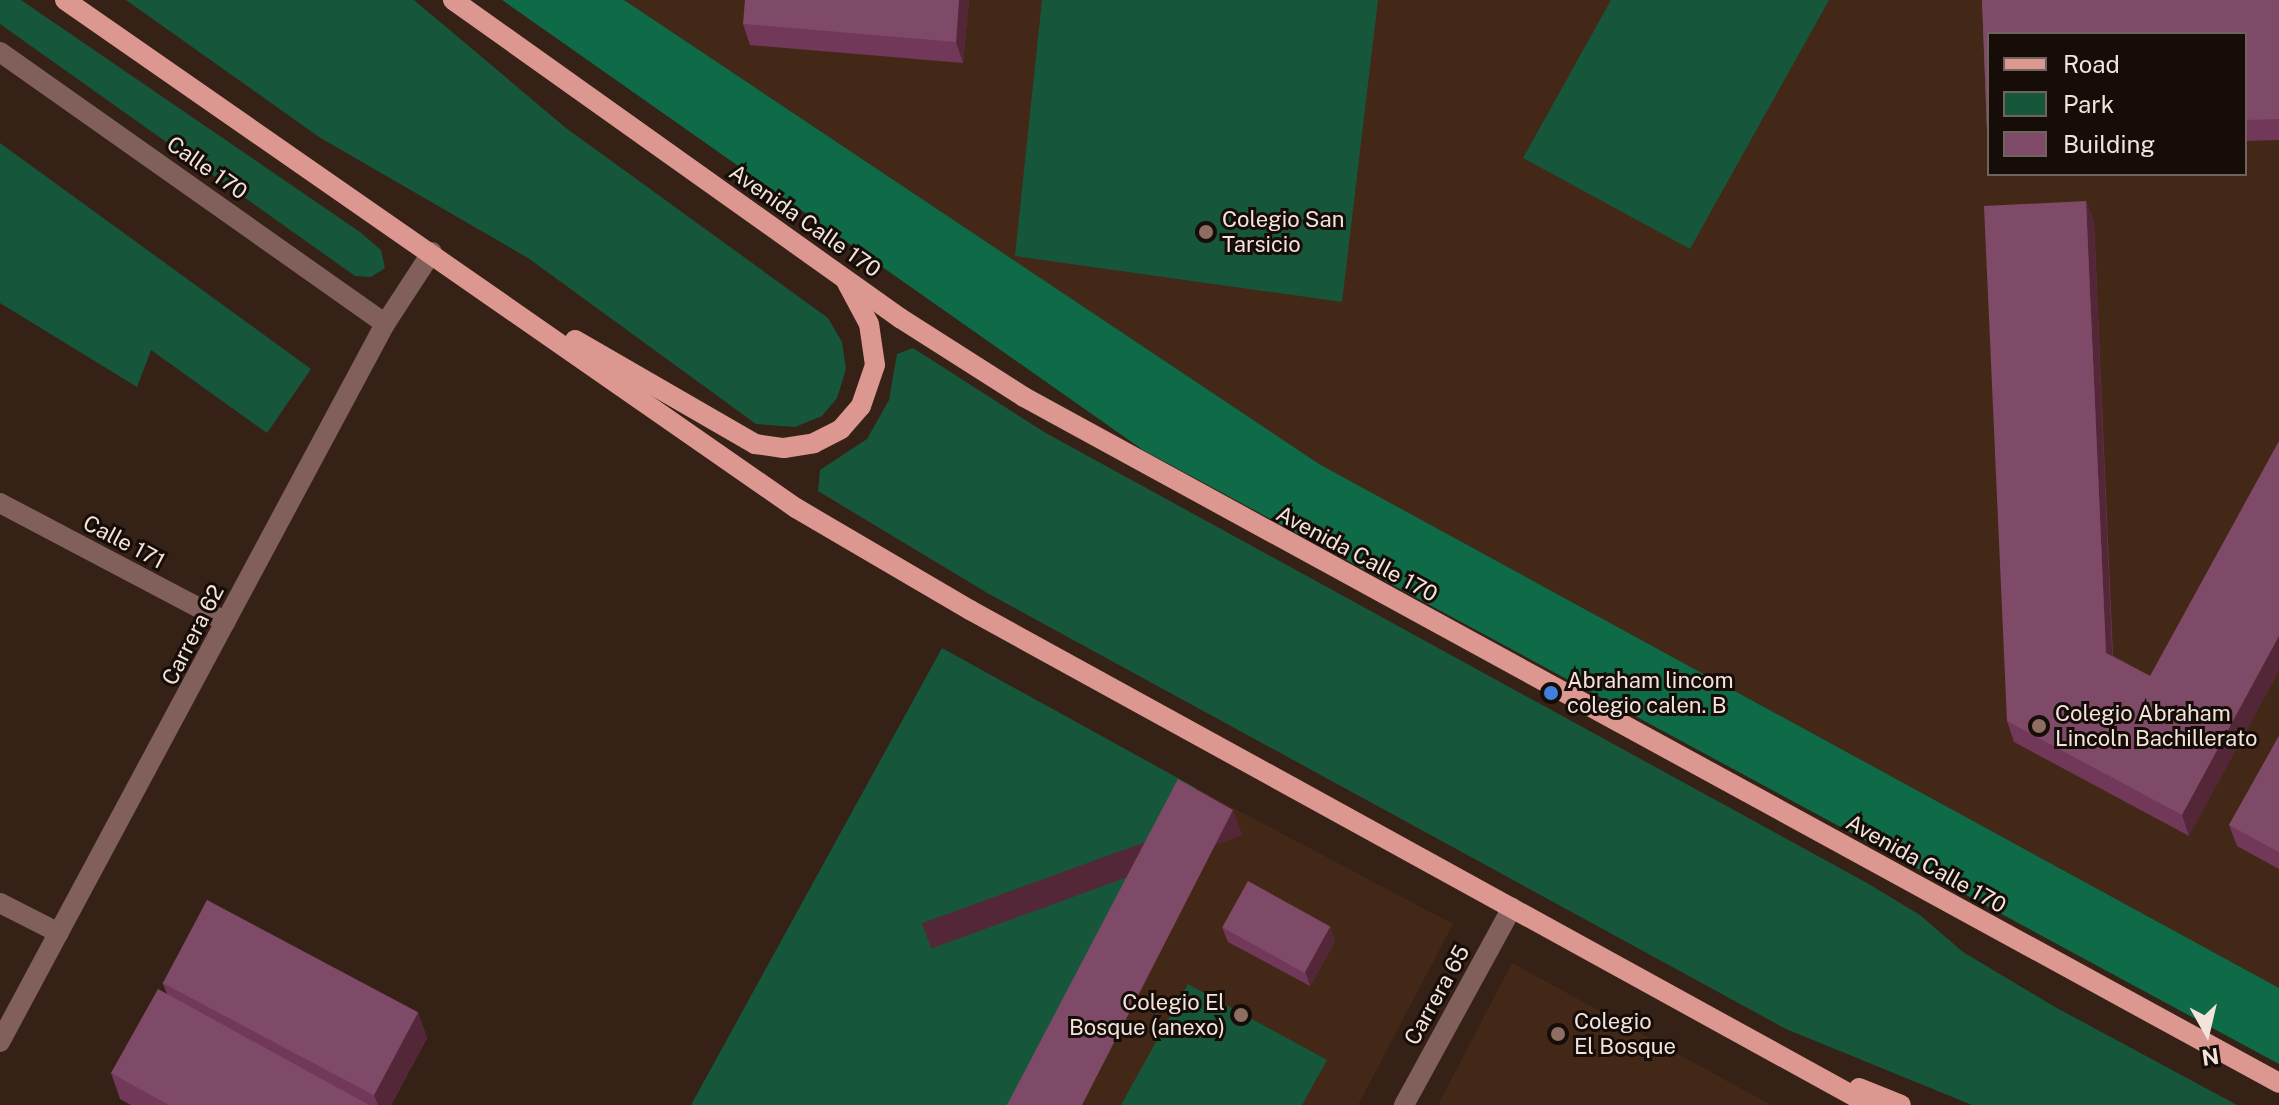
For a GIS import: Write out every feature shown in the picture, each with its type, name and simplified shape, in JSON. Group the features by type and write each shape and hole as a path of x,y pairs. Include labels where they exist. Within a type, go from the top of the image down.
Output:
{"main road":[{"path":"65,0 432,252 726,461 863,548 1870,1105"},
{"name":"Avenida Calle 170","path":"453,0 843,277 1024,397 1124,455 2279,1083"},
{"path":"487,292 755,444 784,448 814,443 841,429 865,393 875,365 869,324 843,277"},
{"path":"1771,1050 1901,1105"}],"street":[{"name":"Calle 170","path":"0,52 385,324"},
{"name":"Carrera 62","path":"0,1042 385,324 432,252"},
{"name":"Calle 171","path":"0,503 226,622"},
{"path":"0,903 59,933"},
{"name":"Carrera 65","path":"1404,1105 1512,908"}],"shaded area":[{"name":"Colegio Abraham Lincoln Bachillerato","path":"624,0 2279,0 2279,988 1319,464"},
{"name":"Colegio El Bosque (anexo)","path":"1196,788 1453,924 1358,1105 1030,1105"},
{"name":"Colegio El Bosque","path":"1512,963 1771,1105 1438,1105"}],"green space":[{"path":"0,0 21,0 360,232 381,250 385,268 371,277 355,276 0,24"},
{"path":"126,0 414,0 566,128 828,318 842,342 846,369 837,398 822,416 795,427 756,424 528,258 319,137"},
{"path":"502,0 624,0 1319,464 2279,988 2279,1064 1143,450"},
{"path":"1042,0 1378,0 1342,302 1015,256"},
{"path":"1611,0 1829,0 1690,249 1523,158"},
{"path":"0,143 311,369 267,433 151,350 137,387 0,303"},
{"path":"913,348 1044,432 1867,883 1920,915 1963,952 2055,1007 2237,1105 1972,1105 1786,1029 989,594 818,491 820,470 867,439 889,400 897,354"},
{"path":"942,648 1196,788 1031,1105 691,1105"},
{"path":"1188,984 1327,1060 1302,1105 1121,1105"}],"building":[{"path":"745,0 959,0 956,42 743,24"},
{"path":"1982,0 2279,0 2279,119 2247,120 2247,32 1987,32 1987,131"},
{"path":"2086,201 2106,653 2150,676 2279,441 2279,636 2182,815 2007,721 1984,206"},
{"path":"2279,736 2279,852 2229,825"},
{"path":"1178,779 1233,810 1082,1105 1007,1105"},
{"path":"1248,881 1330,927 1305,973 1222,927"},
{"path":"207,900 418,1012 374,1095 163,983"},
{"path":"158,989 369,1105 169,1105 111,1073"}],"place":[{"name":"Colegio San Tarsicio","path":"1206,232"},
{"name":"Abraham lincom colegio calen. B","path":"1551,693"},
{"name":"Colegio Abraham Lincoln Bachillerato","path":"2039,726"},
{"name":"Colegio El Bosque (anexo)","path":"1241,1015"},
{"name":"Colegio El Bosque","path":"1558,1034"}]}
